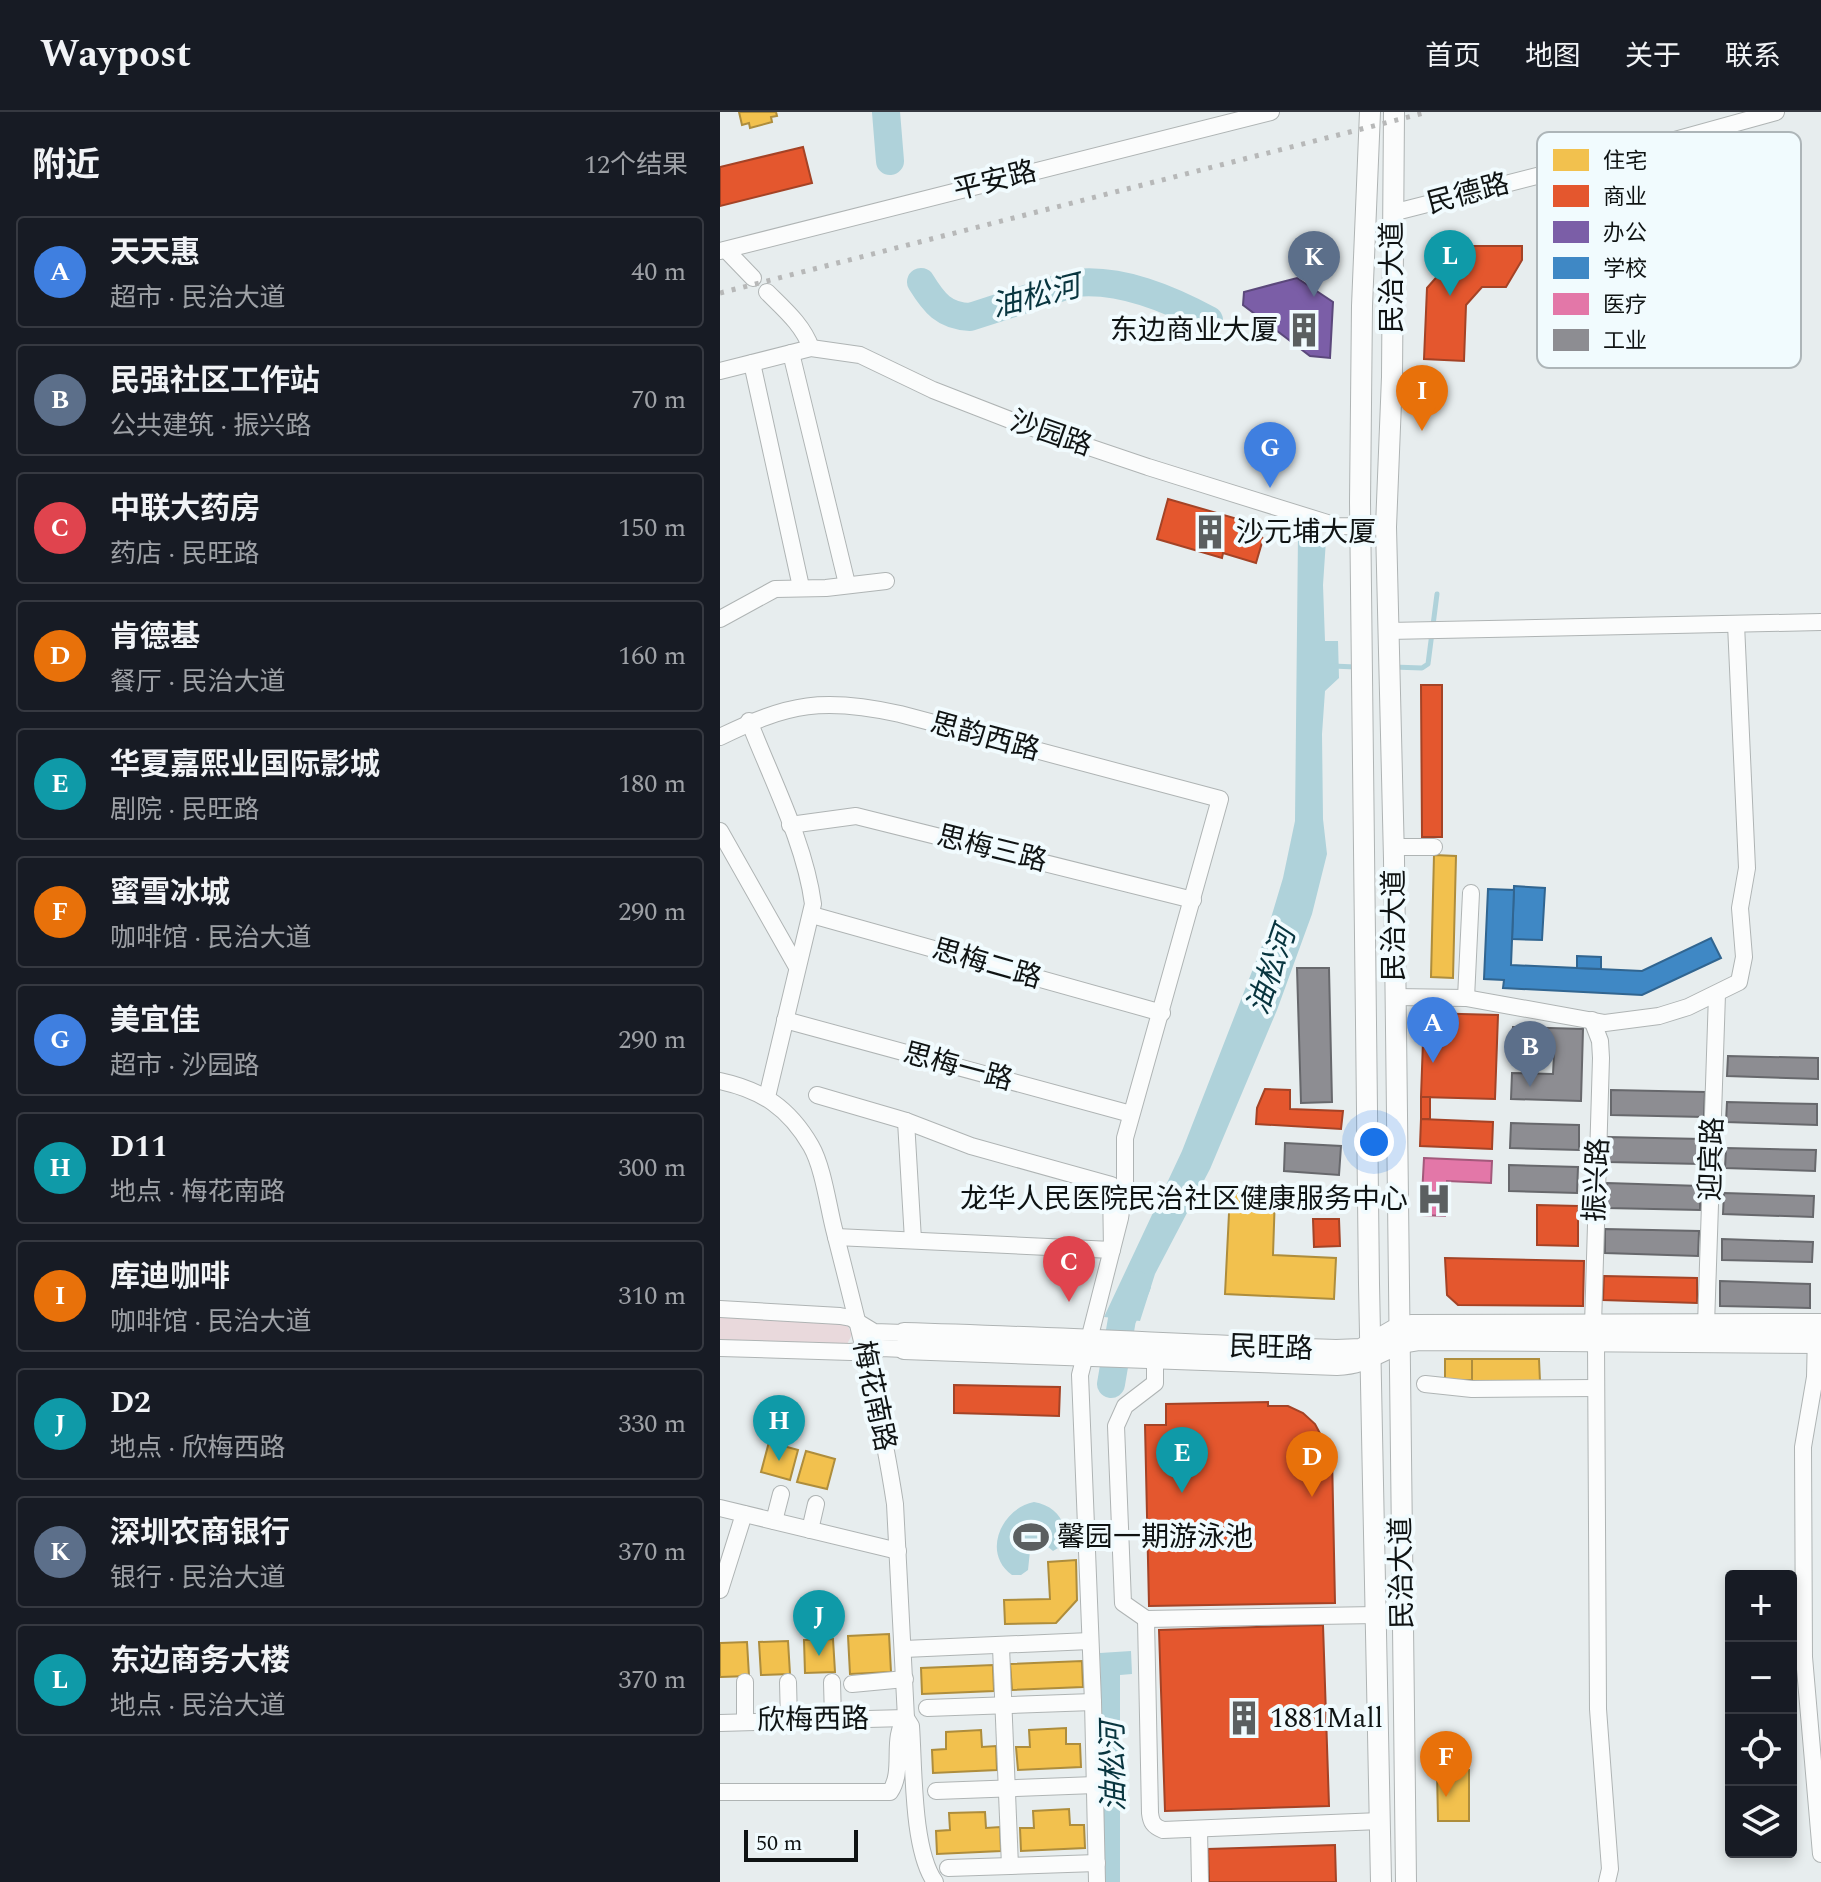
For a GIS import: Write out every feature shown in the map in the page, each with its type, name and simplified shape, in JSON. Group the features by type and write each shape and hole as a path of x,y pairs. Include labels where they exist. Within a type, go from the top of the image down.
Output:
{"main road":[{"name":"民治大道","path":"1370,112 1362,306 1360,527 1381,1882"},
{"name":"民治大道","path":"1394,112 1392,377 1386,527 1394,847 1406,1882"},
{"name":"民旺路","path":"904,1341 1091,1346 1149,1351 1361,1349 1371,1352 1426,1324 1595,1333 1819,1334"},
{"name":"民旺路","path":"1595,1333 1706,1325 1819,1334"}],"street":[{"name":"平安路","path":"723,251 1271,112"},
{"name":"民德路","path":"1688,132 1733,118 1776,112"},
{"name":"民德路","path":"1392,213 1537,175"},
{"path":"723,251 753,278"},
{"path":"767,292 807,336 811,348"},
{"name":"沙园路","path":"720,371 811,348 860,355 947,396 1148,467 1327,524 1386,527"},
{"path":"791,353 847,584"},
{"path":"752,363 801,587"},
{"path":"720,619 775,589 826,588 886,581"},
{"path":"1388,637 1420,631 1821,622"},
{"path":"1394,997 1466,998 1545,1014 1594,1016 1605,1023 1659,1016 1688,1007 1739,982 1744,957 1740,908 1747,868 1736,624"},
{"name":"思韵西路","path":"720,737 749,721 811,705 877,709 1220,799 1193,900"},
{"path":"720,1081 767,1097 812,915 810,887 790,825 749,721"},
{"name":"思梅三路","path":"790,825 856,816 1193,900"},
{"path":"720,831 797,967"},
{"path":"1394,847 1434,847"},
{"path":"720,868 736,859"},
{"path":"1466,998 1471,893"},
{"path":"1097,1882 1080,1375 1091,1346 1125,1185 1125,1138 1193,900"},
{"name":"思梅二路","path":"812,915 1162,1013"},
{"name":"迎宾路","path":"1706,1325 1717,994"},
{"name":"振兴路","path":"1594,1016 1601,1058 1595,1333 1598,1709 1610,1869 1607,1882"},
{"name":"思梅一路","path":"785,1020 1131,1114"},
{"path":"817,1095 906,1121 971,1146 1111,1185 1112,1250"},
{"name":"梅花南路","path":"767,1097 788,1116 814,1152 858,1322 890,1474 898,1551 906,1718"},
{"path":"906,1121 913,1240"},
{"path":"836,1237 1112,1250"},
{"name":"民旺路","path":"720,1309 840,1316 874,1332 904,1341"},
{"path":"1819,1334 1803,1447 1804,1657 1814,1690 1821,1854"},
{"name":"民旺路","path":"720,1348 864,1351 904,1341"},
{"path":"1149,1351 1155,1383 1125,1406 1119,1415 1115,1438 1123,1603 1146,1619 1377,1615"},
{"path":"1425,1384 1472,1389 1596,1388"},
{"path":"774,1521 781,1494"},
{"path":"810,1530 816,1504"},
{"path":"720,1508 898,1551"},
{"path":"720,1590 744,1514"},
{"path":"1146,1619 1151,1822 1163,1830 1380,1821"},
{"path":"904,1649 1090,1641"},
{"path":"1001,1647 1010,1866"},
{"path":"852,1684 905,1679"},
{"path":"745,1682 745,1721"},
{"path":"788,1682 789,1721"},
{"path":"832,1682 833,1719"},
{"path":"927,1708 1093,1702"},
{"path":"720,1792 890,1792 897,1776 899,1726 906,1718 911,1726 920,1842 927,1871 935,1882"},
{"name":"欣梅西路","path":"720,1723 906,1718"},
{"path":"936,1791 1095,1785"},
{"path":"1199,1829 1200,1882"},
{"path":"948,1868 1097,1863"}],"shaded area":[{"path":"720,1312 847,1324 852,1335 847,1344 720,1341"}],"water":[{"path":"1298,534 1326,540 1323,585 1325,641 1338,641 1339,678 1325,691 1322,734 1323,819 1327,854 1312,914 1277,1010 1210,1169 1155,1274 1140,1321 1104,1317 1182,1151 1265,938 1283,878 1295,821"},
{"name":"馨园一期游泳池","path":"1034,1502 1049,1507 1059,1517 1064,1530 1063,1545 1053,1551 1043,1543 1035,1545 1030,1551 1028,1570 1021,1575 1012,1575 998,1555 999,1532 1013,1513"},
{"path":"1131,1651 1132,1674 1120,1675 1120,1882 1105,1882 1100,1653"}],"building: 住宅":[{"path":"739,112 776,112 777,116 771,117 772,122 750,128 749,123 742,125"},
{"path":"1434,855 1456,856 1453,978 1431,977"},
{"path":"1230,1193 1275,1195 1273,1255 1336,1258 1334,1299 1225,1294"},
{"path":"1445,1359 1472,1359 1472,1380 1445,1380"},
{"path":"1472,1359 1539,1359 1540,1382 1472,1382"},
{"path":"769,1442 798,1450 790,1480 761,1472"},
{"path":"806,1451 835,1459 827,1489 797,1482"},
{"path":"1076,1560 1077,1600 1056,1623 1005,1624 1004,1600 1050,1599 1048,1562"},
{"path":"889,1634 891,1672 850,1674 848,1636"},
{"path":"833,1639 835,1672 805,1673 804,1640"},
{"path":"788,1641 790,1674 761,1675 759,1642"},
{"path":"747,1642 749,1676 720,1677 720,1643"},
{"path":"1082,1661 1083,1687 1012,1690 1010,1664"},
{"path":"993,1665 994,1691 922,1694 921,1668"},
{"path":"1066,1728 1066,1744 1080,1744 1081,1767 1018,1770 1016,1747 1030,1747 1029,1730"},
{"path":"981,1730 982,1747 996,1746 997,1770 933,1773 932,1750 946,1749 946,1732"},
{"path":"1437,1770 1469,1770 1469,1821 1438,1821"},
{"path":"1069,1809 1070,1825 1084,1825 1085,1848 1021,1851 1020,1828 1034,1828 1033,1811"},
{"path":"985,1812 986,1828 1000,1827 1001,1851 937,1854 936,1831 950,1830 949,1813"}],"building: 商业":[{"path":"803,147 812,183 720,206 720,167"},
{"path":"1464,246 1522,246 1522,260 1506,287 1482,287 1466,305 1464,361 1424,359 1427,288"},
{"name":"沙元埔大厦","path":"1168,499 1255,524 1263,539 1256,563 1223,553 1222,558 1157,539"},
{"path":"1421,685 1442,685 1442,837 1422,837"},
{"path":"1424,1013 1498,1015 1495,1099 1421,1097"},
{"path":"1265,1089 1290,1090 1290,1109 1343,1111 1341,1129 1256,1124 1257,1108"},
{"path":"1421,1097 1430,1097 1430,1119 1421,1119"},
{"path":"1421,1119 1493,1122 1492,1149 1420,1146"},
{"path":"1537,1205 1578,1206 1578,1246 1537,1245"},
{"path":"1313,1219 1339,1219 1340,1246 1314,1247"},
{"path":"1445,1258 1584,1261 1583,1306 1458,1305 1447,1295"},
{"path":"1604,1276 1697,1278 1697,1303 1603,1300"},
{"path":"954,1385 1060,1387 1059,1416 954,1413"},
{"path":"1268,1402 1268,1406 1288,1406 1303,1413 1315,1424 1323,1439 1323,1455 1332,1455 1335,1603 1149,1606 1145,1425 1166,1425 1166,1404"},
{"name":"1881Mall","path":"1323,1625 1329,1806 1165,1811 1159,1630"},
{"path":"1335,1845 1336,1882 1209,1882 1208,1849"}],"building: 办公":[{"name":"东边商业大厦","path":"1297,278 1333,302 1330,358 1310,356 1243,305 1244,292"}],"building: 学校":[{"path":"1514,886 1545,888 1542,940 1512,939"},
{"path":"1488,889 1514,890 1511,965 1642,971 1711,938 1721,958 1642,995 1503,988 1504,980 1484,979"},
{"path":"1577,956 1601,957 1601,969 1577,968"}],"building: 医疗":[{"name":"龙华人民医院民治社区健康服务中心","path":"1424,1158 1492,1161 1491,1183 1447,1181 1445,1216 1421,1215"}],"building: 工业":[{"path":"1297,968 1329,968 1332,1102 1301,1103"},
{"path":"1513,1027 1583,1029 1581,1101 1511,1099 1512,1073 1553,1074 1554,1054 1512,1053"},
{"path":"1728,1056 1818,1058 1818,1079 1727,1076"},
{"path":"1611,1090 1705,1092 1704,1117 1611,1115"},
{"path":"1727,1102 1817,1104 1817,1125 1726,1122"},
{"path":"1511,1123 1579,1125 1579,1150 1510,1148"},
{"path":"1608,1137 1702,1139 1701,1164 1608,1162"},
{"path":"1285,1143 1341,1146 1339,1175 1284,1171"},
{"path":"1726,1148 1816,1150 1815,1171 1725,1168"},
{"path":"1509,1165 1578,1167 1577,1193 1509,1191"},
{"path":"1607,1183 1700,1186 1700,1210 1607,1208"},
{"path":"1724,1193 1814,1196 1813,1217 1723,1214"},
{"path":"1605,1229 1699,1231 1698,1256 1605,1253"},
{"path":"1722,1239 1813,1242 1812,1262 1722,1260"},
{"path":"1720,1281 1810,1284 1810,1308 1720,1306"}],"waterway":[{"name":"油松河","path":"886,112 890,161"},
{"name":"油松河","path":"921,282 941,307 961,316 970,317 1075,283 1092,282 1145,292 1209,320"},
{"path":"1393,667 1422,668 1428,664 1437,594"},
{"path":"1333,666 1355,667"},
{"name":"油松河","path":"1111,1384 1122,1319 1137,1285"}],"railway":[{"path":"720,293 1428,112"}],"place":[{"name":"东边商务大楼","path":"1450,296"},
{"name":"深圳农商银行","path":"1314,297"},
{"name":"东边商业大厦","path":"1304,330"},
{"name":"库迪咖啡","path":"1422,431"},
{"name":"美宜佳","path":"1270,488"},
{"name":"沙元埔大厦","path":"1210,532"},
{"name":"天天惠","path":"1433,1063"},
{"name":"民强社区工作站","path":"1530,1087"},
{"name":"龙华人民医院民治社区健康服务中心","path":"1434,1199"},
{"name":"中联大药房","path":"1069,1302"},
{"name":"D11","path":"779,1461"},
{"name":"华夏嘉熙业国际影城","path":"1182,1493"},
{"name":"肯德基","path":"1312,1497"},
{"name":"馨园一期游泳池","path":"1031,1537"},
{"name":"D2","path":"819,1656"},
{"name":"1881Mall","path":"1244,1718"},
{"name":"蜜雪冰城","path":"1446,1797"}]}
